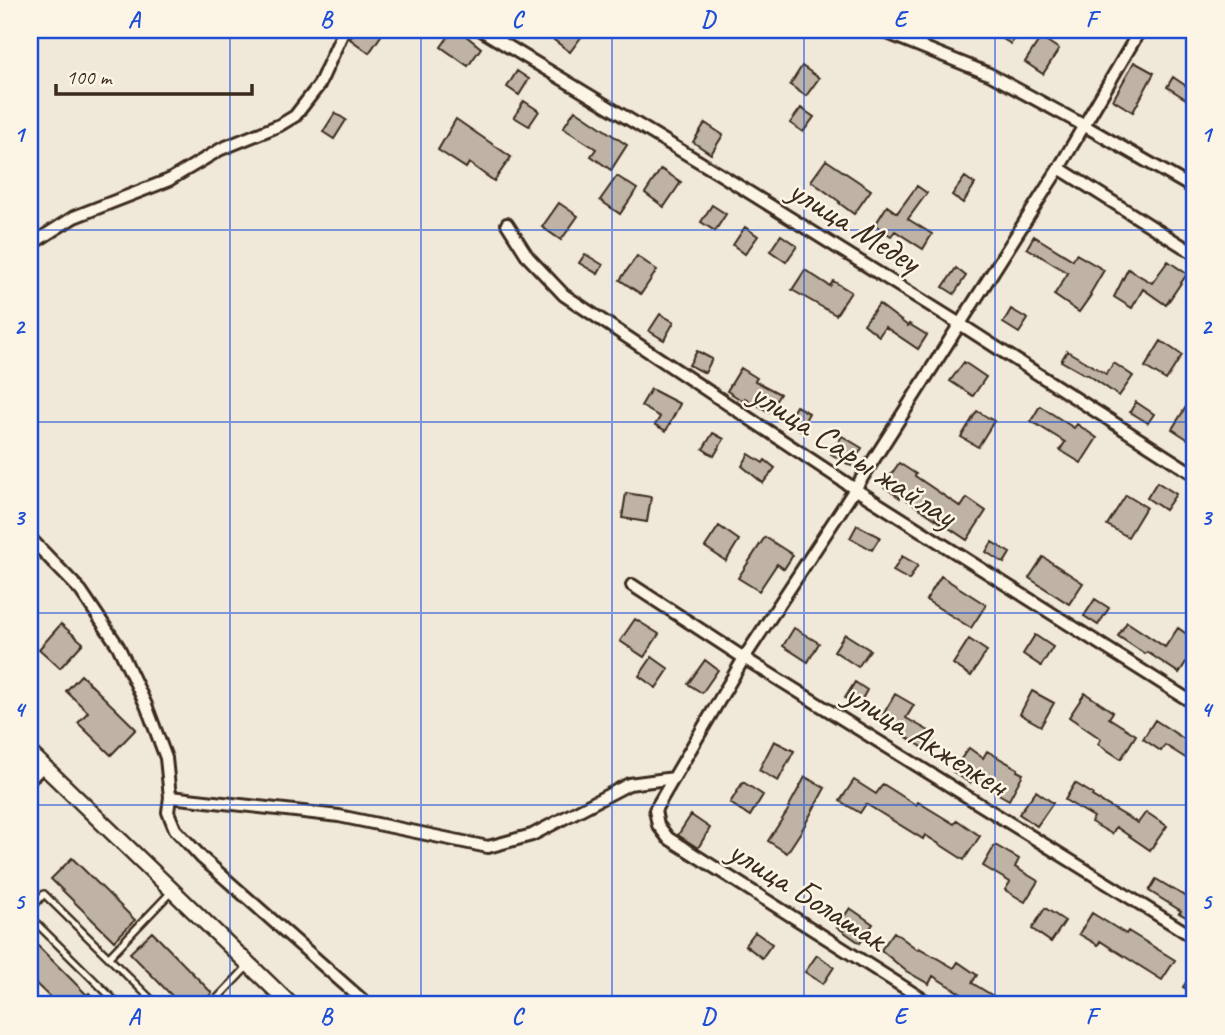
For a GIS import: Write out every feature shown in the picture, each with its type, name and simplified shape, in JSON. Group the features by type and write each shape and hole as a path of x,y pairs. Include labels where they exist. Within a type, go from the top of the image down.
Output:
{"street":[{"path":"30,245 74,216 169,180 221,149 280,125 295,116 319,85 344,30"},
{"name":"улица Медеу","path":"481,30 718,173 1195,475"},
{"path":"880,30 989,74 1195,189"},
{"path":"170,797 339,816 488,847 532,835 629,784 674,778 744,658 1059,168 1140,30"},
{"path":"1059,168 1195,254"},
{"name":"улица Сары жайлау","path":"507,224 528,257 564,295 855,489 1195,704"},
{"path":"30,538 82,591 118,646 146,705 166,758 170,797 168,812 175,829 202,858 368,1005"},
{"name":"улица Акжелкен","path":"632,584 744,658 1195,938"},
{"path":"30,753 291,1005"},
{"path":"30,779 43,766"},
{"name":"улица Болашак","path":"674,778 655,810 658,825 668,838 932,1005"}],"lane":[{"path":"108,957 172,890"},
{"path":"30,910 44,894 157,1005"},
{"path":"30,916 119,1005"},
{"path":"211,1005 249,965"}],"building":[{"path":"356,30 385,30 369,53 350,39"},
{"path":"453,30 468,30 465,35 481,48 468,66 441,47"},
{"path":"562,30 574,30 582,36 570,52 554,40"},
{"path":"988,30 1020,30 1011,44"},
{"path":"1041,37 1059,49 1043,74 1025,62"},
{"path":"1134,62 1154,73 1133,112 1113,100"},
{"path":"802,66 819,78 806,96 790,85"},
{"path":"517,71 529,79 519,95 507,87"},
{"path":"1173,77 1195,92 1195,105 1167,87"},
{"path":"524,101 539,111 529,126 514,117"},
{"path":"801,108 814,117 803,132 790,123"},
{"path":"575,110 627,145 611,170 591,156 596,149 563,128"},
{"path":"335,113 346,120 334,139 323,132"},
{"path":"456,119 511,157 494,181 469,163 466,168 438,150"},
{"path":"705,123 723,135 711,154 693,142"},
{"path":"826,160 871,190 854,214 811,181"},
{"path":"661,169 681,182 664,207 645,193"},
{"path":"617,176 637,189 620,214 600,200"},
{"path":"965,177 975,184 963,203 952,195"},
{"path":"917,186 927,193 908,219 932,234 923,249 895,231 891,236 875,225 887,206 897,213"},
{"path":"559,203 578,216 561,240 542,227"},
{"path":"712,205 726,214 715,231 701,222"},
{"path":"745,227 758,236 745,254 733,245"},
{"path":"781,235 797,246 786,262 770,251"},
{"path":"1034,236 1073,260 1076,254 1104,270 1079,312 1054,295 1068,273 1027,248"},
{"path":"585,254 603,265 598,274 579,263"},
{"path":"637,256 657,270 641,294 620,280"},
{"path":"1168,261 1187,274 1166,305 1143,289 1132,308 1114,297 1128,269 1152,283"},
{"path":"956,268 966,276 954,294 943,287"},
{"path":"805,270 830,286 833,281 851,292 836,315 792,290"},
{"path":"879,304 908,326 909,324 927,335 918,349 885,327 879,336 864,324"},
{"path":"1011,309 1028,319 1019,333 1003,323"},
{"path":"660,314 674,322 664,340 649,331"},
{"path":"1161,341 1182,355 1166,380 1145,367"},
{"path":"697,351 712,359 705,373 689,365"},
{"path":"1067,351 1106,374 1114,363 1133,376 1119,396 1087,374 1061,361"},
{"path":"964,362 986,377 973,396 950,381"},
{"path":"741,368 757,378 755,381 780,394 769,412 727,391"},
{"path":"651,389 680,404 666,431 655,425 660,417 641,406"},
{"path":"1136,402 1154,414 1148,423 1130,412"},
{"path":"796,406 809,413 800,430 787,422"},
{"path":"1040,406 1074,428 1077,424 1097,438 1081,463 1060,450 1065,442 1031,421"},
{"path":"1186,407 1195,413 1195,444 1172,429"},
{"path":"977,411 994,421 978,447 961,437"},
{"path":"713,433 724,439 714,456 703,449"},
{"path":"842,436 862,448 851,466 831,454"},
{"path":"749,454 763,463 765,460 775,468 763,483 742,466"},
{"path":"899,463 961,507 967,498 986,511 967,540 883,486"},
{"path":"1157,482 1176,494 1165,510 1147,498"},
{"path":"626,493 651,497 647,522 622,518"},
{"path":"1126,495 1146,507 1128,537 1107,525"},
{"path":"857,525 880,537 872,550 850,538"},
{"path":"719,526 739,540 726,561 705,547"},
{"path":"765,537 793,555 784,569 777,564 759,591 738,578"},
{"path":"992,542 1010,553 1004,563 986,552"},
{"path":"902,556 918,565 909,580 893,571"},
{"path":"1043,557 1083,583 1069,604 1029,578"},
{"path":"941,576 986,605 971,628 926,600"},
{"path":"1095,599 1109,608 1098,625 1084,616"},
{"path":"635,619 659,634 644,657 620,641"},
{"path":"1127,622 1165,647 1178,628 1195,640 1195,648 1179,673 1118,636"},
{"path":"61,624 83,643 60,668 39,649"},
{"path":"794,628 819,643 808,662 783,646"},
{"path":"845,634 870,650 858,667 834,651"},
{"path":"1035,635 1053,647 1041,666 1023,654"},
{"path":"969,639 987,651 971,676 953,664"},
{"path":"652,657 669,669 656,688 639,676"},
{"path":"705,660 718,670 702,693 688,684"},
{"path":"81,675 136,729 111,755 78,723 88,712 66,691"},
{"path":"855,682 867,690 858,706 845,698"},
{"path":"1032,691 1054,703 1041,726 1020,714"},
{"path":"1085,693 1113,712 1109,718 1136,735 1121,759 1098,744 1101,739 1069,717"},
{"path":"895,694 914,705 906,718 936,735 927,750 880,720"},
{"path":"1155,720 1189,742 1195,731 1195,764 1165,745 1161,751 1143,739"},
{"path":"774,741 794,751 778,781 759,770"},
{"path":"969,748 983,758 987,751 1023,774 1009,800 972,779 970,783 952,771"},
{"path":"805,777 825,788 787,853 768,841"},
{"path":"854,780 876,794 883,784 954,824 957,820 980,836 964,860 925,835 923,839 866,804 860,813 840,801"},
{"path":"743,782 763,795 750,816 730,803"},
{"path":"1075,783 1138,823 1146,812 1167,826 1150,850 1116,827 1112,834 1091,822 1094,817 1065,800"},
{"path":"1036,791 1053,803 1037,826 1019,814"},
{"path":"691,815 710,828 698,848 678,835"},
{"path":"995,845 1019,859 1015,867 1038,881 1025,902 1005,890 1010,882 983,866"},
{"path":"72,858 135,920 114,941 51,879"},
{"path":"1156,879 1188,898 1195,885 1195,922 1149,891"},
{"path":"850,908 873,924 860,943 837,927"},
{"path":"1045,908 1065,921 1051,942 1032,929"},
{"path":"1092,913 1175,960 1162,980 1100,941 1098,945 1079,934"},
{"path":"152,932 212,993 200,1005 181,1005 130,953"},
{"path":"755,932 772,944 762,958 745,945"},
{"path":"894,932 918,950 919,948 954,968 958,962 977,975 972,983 1008,1005 979,1005 933,976 929,984 906,971 881,950"},
{"path":"30,938 87,995 89,993 101,1005 58,1005 30,978"},
{"path":"817,955 834,967 823,984 805,972"},
{"path":"1195,969 1195,995 1183,987"}]}
